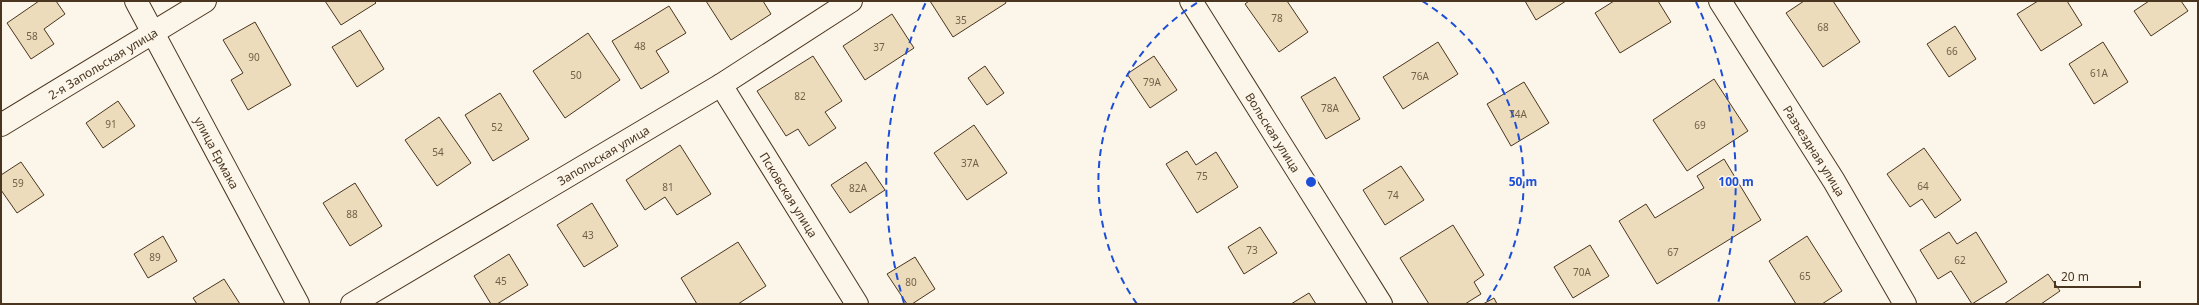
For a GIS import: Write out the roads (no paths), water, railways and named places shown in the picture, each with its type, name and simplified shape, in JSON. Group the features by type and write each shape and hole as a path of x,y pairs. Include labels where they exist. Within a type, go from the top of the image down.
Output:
{"street":[{"name":"улица Ермака","path":"136,1 154,31 298,304"},
{"name":"2-я Запольская улица","path":"1,125 205,1"},
{"name":"Запольская улица","path":"352,304 721,85 851,1"},
{"name":"Вольская улица","path":"1192,1 1381,304"},
{"name":"Разъездная улица","path":"1720,1 1834,181 1905,304"},
{"name":"Псковская улица","path":"721,85 857,304"}]}
